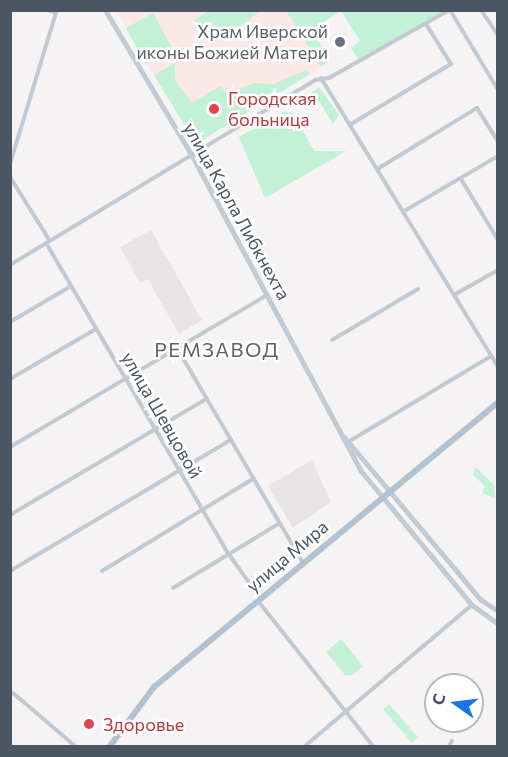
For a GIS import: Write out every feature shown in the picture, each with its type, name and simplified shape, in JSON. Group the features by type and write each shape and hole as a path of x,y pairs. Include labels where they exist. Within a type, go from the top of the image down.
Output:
{"main road":[{"name":"улица Карла Либкнехта","path":"105,10 191,154 336,429 382,497 472,605 498,624"},
{"name":"улица Мира","path":"110,747 154,687 498,402"},
{"name":"улица Карла Либкнехта","path":"336,429 480,599 498,611"}],"street":[{"path":"10,164 56,13 48,10"},
{"path":"10,265 321,77 329,78 449,10 498,90"},
{"path":"482,10 498,35"},
{"path":"351,124 451,64 426,24"},
{"path":"321,77 406,210 454,295 498,366"},
{"path":"379,168 477,108 498,142"},
{"path":"406,210 498,156"},
{"name":"улица Шевцовой","path":"10,177 71,286 228,553 259,599 373,747"},
{"path":"461,178 498,240"},
{"path":"454,295 498,270"},
{"path":"10,322 71,286"},
{"path":"332,340 418,289"},
{"path":"10,447 267,295"},
{"path":"10,379 96,329"},
{"path":"177,348 303,562"},
{"path":"348,442 491,356"},
{"path":"10,515 206,399"},
{"path":"10,571 231,440"},
{"path":"102,571 204,512 253,478"},
{"path":"173,588 280,523"},
{"path":"305,747 472,605"},
{"path":"13,693 75,747"},
{"path":"449,747 452,741"}],"shaded area":[{"name":"Городская больница","path":"116,11 286,11 321,67 196,144"},
{"path":"151,230 202,320 179,334 148,279 140,283 120,247"},
{"path":"312,460 331,502 293,528 268,486"}],"green space":[{"path":"211,10 260,11 241,26 210,35 200,32 194,20"},
{"path":"286,11 341,11 311,30 330,60 321,67"},
{"path":"341,11 445,11 358,59 351,48 360,41"},
{"path":"153,13 173,49 146,64 126,28"},
{"path":"175,63 175,80 192,103 220,86 227,93 255,83 273,84 307,70 310,74 196,144 154,75"},
{"path":"319,87 339,115 333,124 320,102 298,103"},
{"path":"285,111 294,114 314,151 346,151 265,198 239,137"},
{"path":"475,467 494,485 495,498 482,493 485,486 473,475"},
{"path":"341,639 363,666 352,675 345,675 326,652"},
{"path":"389,704 418,737 412,742 383,709"}],"place":[{"name":"Храм Иверской иконы Божией Матери","path":"340,42"},
{"name":"Городская больница","path":"214,109"},
{"name":"Здоровье","path":"89,724"}],"district":[{"name":"РЕМЗАВОД","path":"217,349"}]}
